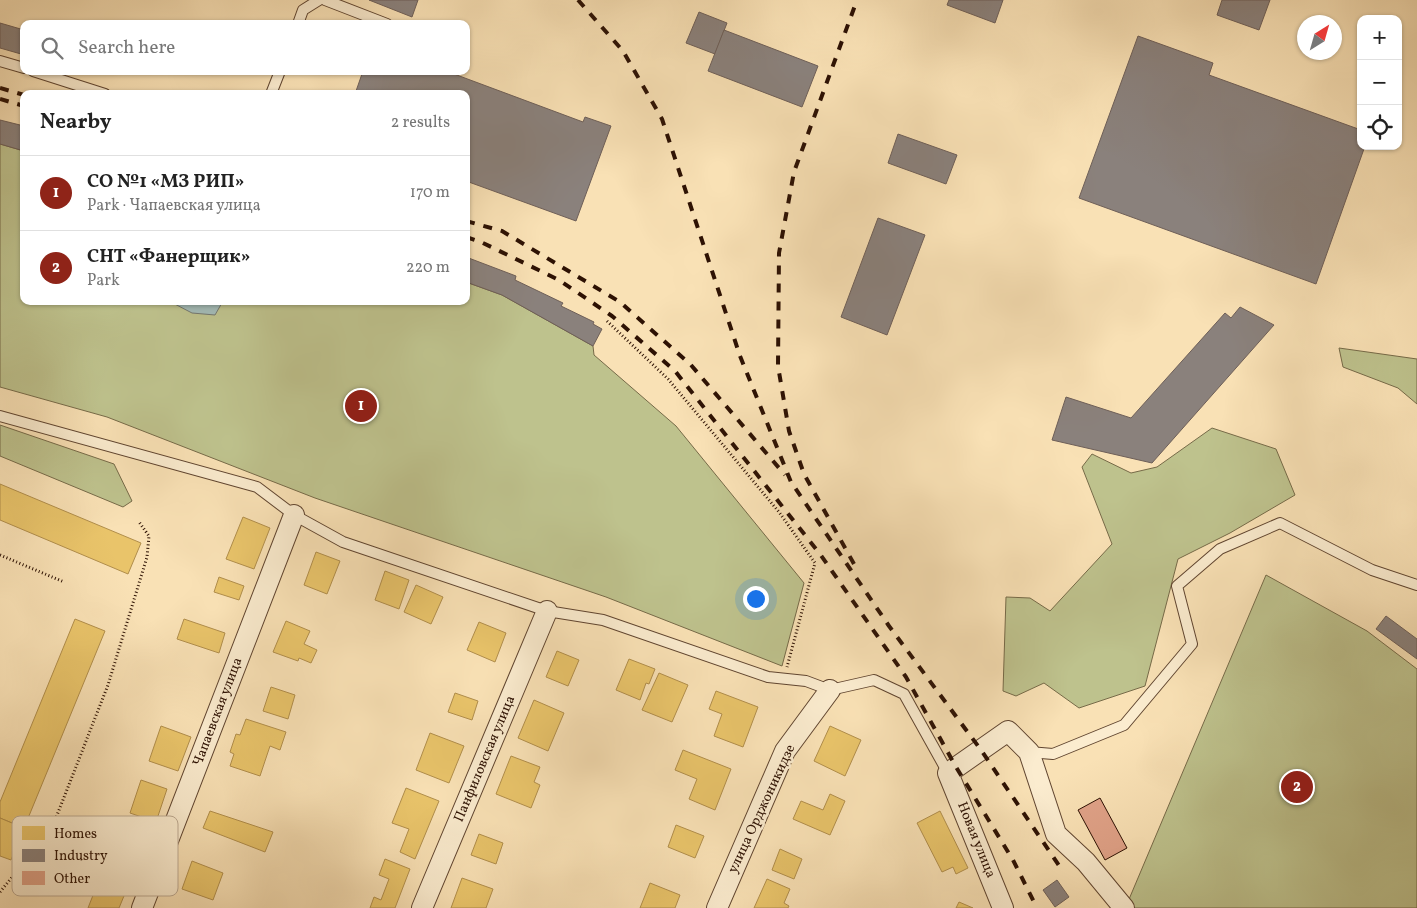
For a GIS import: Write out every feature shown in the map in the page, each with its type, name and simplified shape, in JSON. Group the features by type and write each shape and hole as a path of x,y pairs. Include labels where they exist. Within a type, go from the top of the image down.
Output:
{"street":[{"name":"Чапаевская улица","path":"178,816 294,515"},
{"name":"Панфиловская улица","path":"422,908 547,611"},
{"name":"улица Орджоникидзе","path":"717,908 786,751 830,690"},
{"path":"948,773 1008,731 1030,752 1056,834 1086,862 1124,908"},
{"name":"Новая улица","path":"948,773 1003,908"},
{"name":"Чапаевская улица","path":"142,908 147,896"}],"lane":[{"path":"299,20 303,10 319,0"},
{"path":"325,0 378,20"},
{"path":"0,61 20,67"},
{"path":"45,75 92,90"},
{"path":"273,90 278,75"},
{"path":"0,416 257,487 294,515 344,542 547,611 603,620 768,676 806,681 830,690 874,680 904,694 948,773"},
{"path":"1030,752 1053,754 1124,725 1192,644 1177,586 1220,549 1280,523 1372,570 1417,585"}],"path":[{"path":"607,321 668,379 779,512 815,563 784,678"},
{"path":"57,816 108,685 147,557 149,536 139,522"},
{"path":"0,555 64,582"},
{"path":"0,892 12,877"}],"green space":[{"path":"0,144 20,150 20,305 470,305 470,283 502,295 593,346 594,355 676,426 804,583 782,666 606,597 315,498 107,417 0,387"},
{"path":"1339,348 1417,359 1417,404 1398,388 1343,367"},
{"path":"0,425 114,464 132,501 123,507 0,456"},
{"path":"1212,428 1276,449 1295,495 1230,533 1178,559 1145,686 1079,708 1044,683 1016,696 1003,691 1006,597 1030,598 1050,611 1112,544 1082,467 1092,454 1131,473 1157,467"},
{"path":"1266,575 1367,631 1417,669 1417,908 1131,908 1127,904"}],"water":[{"path":"177,305 221,305 215,315 192,313"}],"building: Homes":[{"path":"0,484 141,543 128,574 0,520"},
{"path":"243,517 270,528 254,569 226,559"},
{"path":"316,552 340,561 327,594 304,585"},
{"path":"385,571 409,580 399,609 375,600"},
{"path":"219,577 244,586 239,600 214,592"},
{"path":"416,585 443,597 431,624 404,612"},
{"path":"75,619 105,631 29,816 12,816 12,823 0,818 0,802"},
{"path":"184,619 225,633 219,653 177,639"},
{"path":"286,621 310,631 304,644 317,650 311,663 299,658 298,661 273,652"},
{"path":"479,622 506,633 495,662 467,650"},
{"path":"557,651 579,660 568,686 546,677"},
{"path":"629,659 655,669 649,684 646,683 640,700 616,690"},
{"path":"659,673 688,685 672,722 642,710"},
{"path":"271,687 295,695 288,719 263,711"},
{"path":"716,691 758,707 743,747 714,736 722,714 709,709"},
{"path":"455,693 478,701 472,720 448,712"},
{"path":"534,700 564,713 548,751 518,738"},
{"path":"246,719 286,732 280,750 270,746 260,776 230,766 234,754 230,752 236,734 240,735"},
{"path":"161,726 191,737 178,771 149,761"},
{"path":"830,726 861,740 845,776 814,761"},
{"path":"430,733 464,746 449,783 416,770"},
{"path":"683,750 731,769 715,810 689,799 697,779 675,770"},
{"path":"511,756 540,767 534,782 540,785 531,808 496,794"},
{"path":"141,780 167,789 158,816 139,816 130,813"},
{"path":"406,788 439,801 415,859 400,852 409,829 392,823"},
{"path":"830,794 845,801 830,835 793,819 801,801 823,810"},
{"path":"210,811 273,832 265,852 203,828"},
{"path":"940,811 968,868 956,874 953,867 942,872 917,823"},
{"path":"0,818 12,823 12,858 11,860 0,856"},
{"path":"676,825 704,836 695,858 668,847"},
{"path":"479,834 503,843 496,864 471,855"},
{"path":"780,849 802,859 794,879 772,870"},
{"path":"385,859 410,869 395,908 370,908 374,897 381,900 389,879 379,875"},
{"path":"192,861 223,873 213,900 182,889"},
{"path":"462,878 493,889 486,908 451,908"},
{"path":"767,879 790,889 784,903 789,906 788,908 754,908"},
{"path":"650,883 680,895 675,908 640,908"},
{"path":"93,896 124,896 119,908 88,908"},
{"path":"959,902 973,908 956,908"}],"building: Industry":[{"path":"369,0 418,0 412,17"},
{"path":"949,0 1003,0 995,23 947,5"},
{"path":"1222,0 1270,0 1259,30 1217,15"},
{"path":"699,12 727,23 715,54 686,43"},
{"path":"0,23 20,29 20,54 0,48"},
{"path":"724,30 818,66 802,107 708,71"},
{"path":"1138,36 1213,63 1209,75 1357,129 1357,150 1364,150 1316,284 1079,198"},
{"path":"362,75 457,75 583,122 585,117 611,126 576,221 470,182 470,90 356,90"},
{"path":"0,120 20,125 20,150 0,144"},
{"path":"898,134 957,155 946,184 888,163"},
{"path":"878,218 925,235 887,335 841,317"},
{"path":"470,259 516,276 515,280 563,303 561,306 594,322 593,324 602,329 593,346 502,295 470,283"},
{"path":"1240,307 1274,325 1152,463 1052,440 1066,397 1131,418 1225,313 1231,318"},
{"path":"1386,616 1417,639 1417,659 1376,629"},
{"path":"1057,880 1069,897 1055,907 1043,890"}],"building: Other":[{"path":"1100,798 1127,848 1105,860 1078,810"}],"railway":[{"path":"578,0 623,51 662,119 740,356 791,482 889,626 981,750 1060,867"},
{"path":"854,564 804,474 789,431 778,366 779,253 794,172 857,0"},
{"path":"0,88 20,94"},
{"path":"0,99 20,105"},
{"path":"470,222 502,231 620,302 691,365 785,475"},
{"path":"470,238 559,280 612,316 675,371 820,554 906,677 956,767 1013,860 1037,908"}],"place":[{"name":"СО №1 «МЗ РИП»","path":"361,406"},
{"name":"СНТ «Фанерщик»","path":"1297,787"}]}
